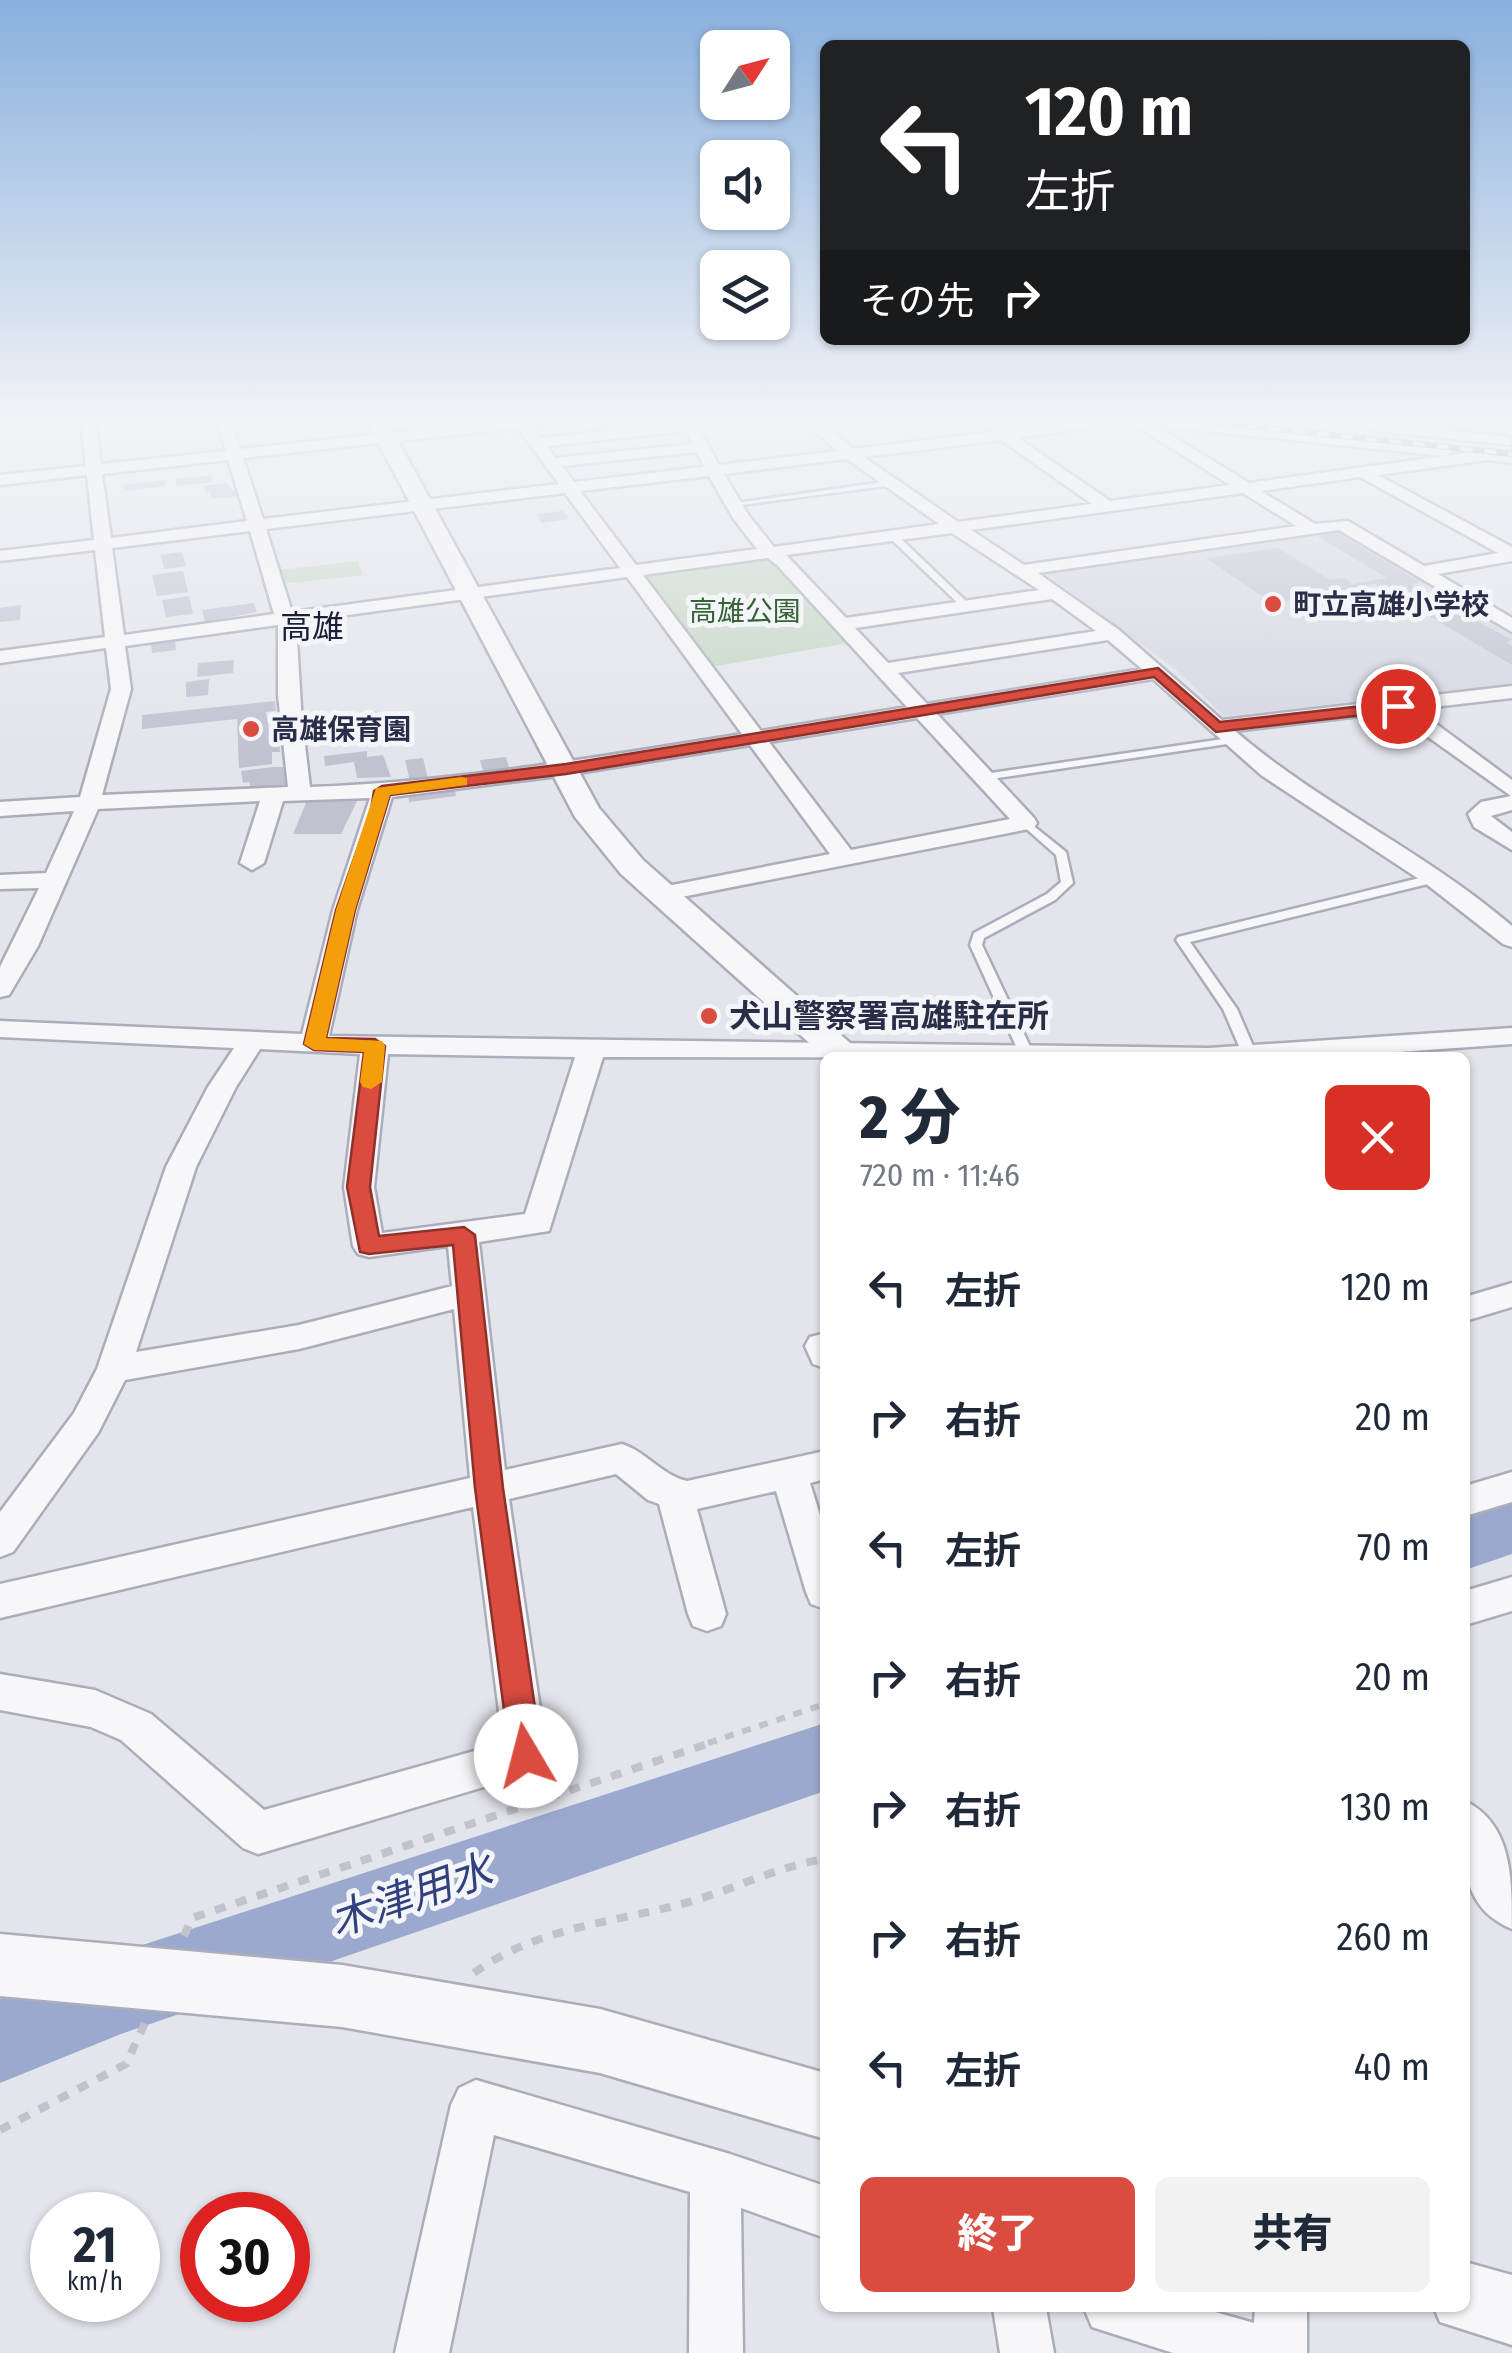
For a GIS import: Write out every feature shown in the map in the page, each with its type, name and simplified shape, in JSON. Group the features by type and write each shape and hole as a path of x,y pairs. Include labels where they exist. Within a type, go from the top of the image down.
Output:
{"street":[{"path":"0,989 25,946 89,804 121,689 100,531"},
{"path":"0,556 215,531"},
{"path":"257,531 285,619 300,792"},
{"path":"438,531 586,811 632,867 843,1052"},
{"path":"600,531 842,856"},
{"path":"753,531 768,553 783,561 1026,823"},
{"path":"0,657 945,531"},
{"path":"963,531 1112,634 1224,734 1294,788 1467,899 1512,939"},
{"path":"1024,570 1299,531"},
{"path":"1353,531 1512,626"},
{"path":"1468,531 1512,555"},
{"path":"1421,572 1512,555"},
{"path":"843,624 1056,594"},
{"path":"884,669 1112,634"},
{"path":"0,809 382,791 566,769 1158,672"},
{"path":"1224,734 1512,692"},
{"path":"1398,706 1512,790"},
{"path":"294,732 375,720"},
{"path":"314,1044 345,910 380,810 382,791"},
{"path":"252,863 274,794"},
{"path":"1512,802 1489,807 1480,814 1482,822 1512,843"},
{"path":"661,894 1026,823"},
{"path":"0,882 55,880"},
{"path":"0,1029 375,1046 820,1054"},
{"path":"1264,1052 1512,1036"},
{"path":"0,1540 86,1423 114,1370 181,1168 222,1087 252,1041"},
{"path":"375,1046 359,1187 369,1246 538,1223 591,1050"},
{"path":"0,1692 95,1709 136,1727 258,1833 526,1756 489,1488 464,1235"},
{"path":"114,1370 298,1337 469,1292"},
{"path":"1470,1308 1512,1296"},
{"path":"0,1601 622,1458 661,1490 687,1496 807,1470 820,1558"},
{"path":"1470,1500 1512,1488"},
{"path":"674,1494 707,1614"},
{"path":"1470,1607 1512,1594"},
{"path":"1470,1836 1512,1899"},
{"path":"24,1967 342,1996 600,2042 820,2105"},
{"path":"422,2353 476,2105 715,2174 820,2210"},
{"path":"715,2174 716,2353"},
{"path":"1470,2298 1512,2310"},
{"path":"1021,2312 1027,2353"},
{"path":"1125,2312 1265,2353"},
{"path":"1280,2353 1281,2312"}],"lane":[{"path":"894,537 966,606"},
{"path":"984,777 1224,734"},
{"path":"1026,823 1062,854 1067,883 1051,897 978,936 976,946 1026,1052"},
{"path":"1249,1052 1230,1009 1182,940 1436,878"}],"path":[{"path":"178,1948 192,1918 820,1706"},
{"path":"450,2015 464,1982 491,1958 576,1925 676,1905 820,1861"},
{"path":"0,2130 126,2064 136,2044"}],"shaded area":[{"name":"町立高雄小学校","path":"1339,531 1512,636 1512,687 1224,716 1175,669 1043,572"}],"green space":[{"name":"高雄公園","path":"769,558 848,643 711,667 639,577"},
{"path":"358,561 363,575 282,584 279,570"}],"building":[{"path":"1321,533 1338,533 1420,582 1412,584 1426,594 1512,640 1506,642 1512,646 1512,665 1375,584 1278,602 1259,594 1206,558 1278,548 1330,580 1344,578 1353,584 1387,578 1317,536 1325,534"},
{"path":"182,552 186,566 164,569 161,555"},
{"path":"183,571 188,592 157,596 152,575"},
{"path":"189,596 193,614 166,617 162,600"},
{"path":"254,603 257,612 205,622 202,610"},
{"path":"21,605 20,620 0,622 0,608"},
{"path":"175,640 176,650 152,653 151,643"},
{"path":"234,660 233,673 197,677 198,663"},
{"path":"209,679 208,695 186,697 186,682"},
{"path":"275,701 276,711 266,712 271,740 279,739 280,752 272,752 272,764 239,768 237,719 142,729 142,715"},
{"path":"367,751 367,757 383,755 391,777 357,778 354,762 325,766 324,756"},
{"path":"506,757 510,771 484,774 480,760"},
{"path":"423,758 428,779 410,781 405,760"},
{"path":"286,767 290,784 251,788 249,782 243,783 241,771"},
{"path":"454,787 456,796 409,802 408,793"},
{"path":"308,798 358,799 341,834 293,834"}],"waterway":[{"name":"木津用水","path":"1470,1541 1512,1527"},
{"name":"木津用水","path":"0,2041 121,1993 820,1759"}],"slow traffic":[{"path":"371,1082 375,1046 314,1044 345,910 380,810 382,791 461,782"}],"place":[{"name":"町立高雄小学校","path":"1273,604"},
{"name":"高雄保育園","path":"251,729"},
{"name":"犬山警察署高雄駐在所","path":"709,1016"}],"district":[{"name":"高雄","path":"312,627"}],"route":[{"path":"526,1756 489,1488 464,1235 369,1246 359,1187 375,1046 314,1044 345,910 380,810 382,791 566,769 1158,672 1216,727 1398,706"}]}
